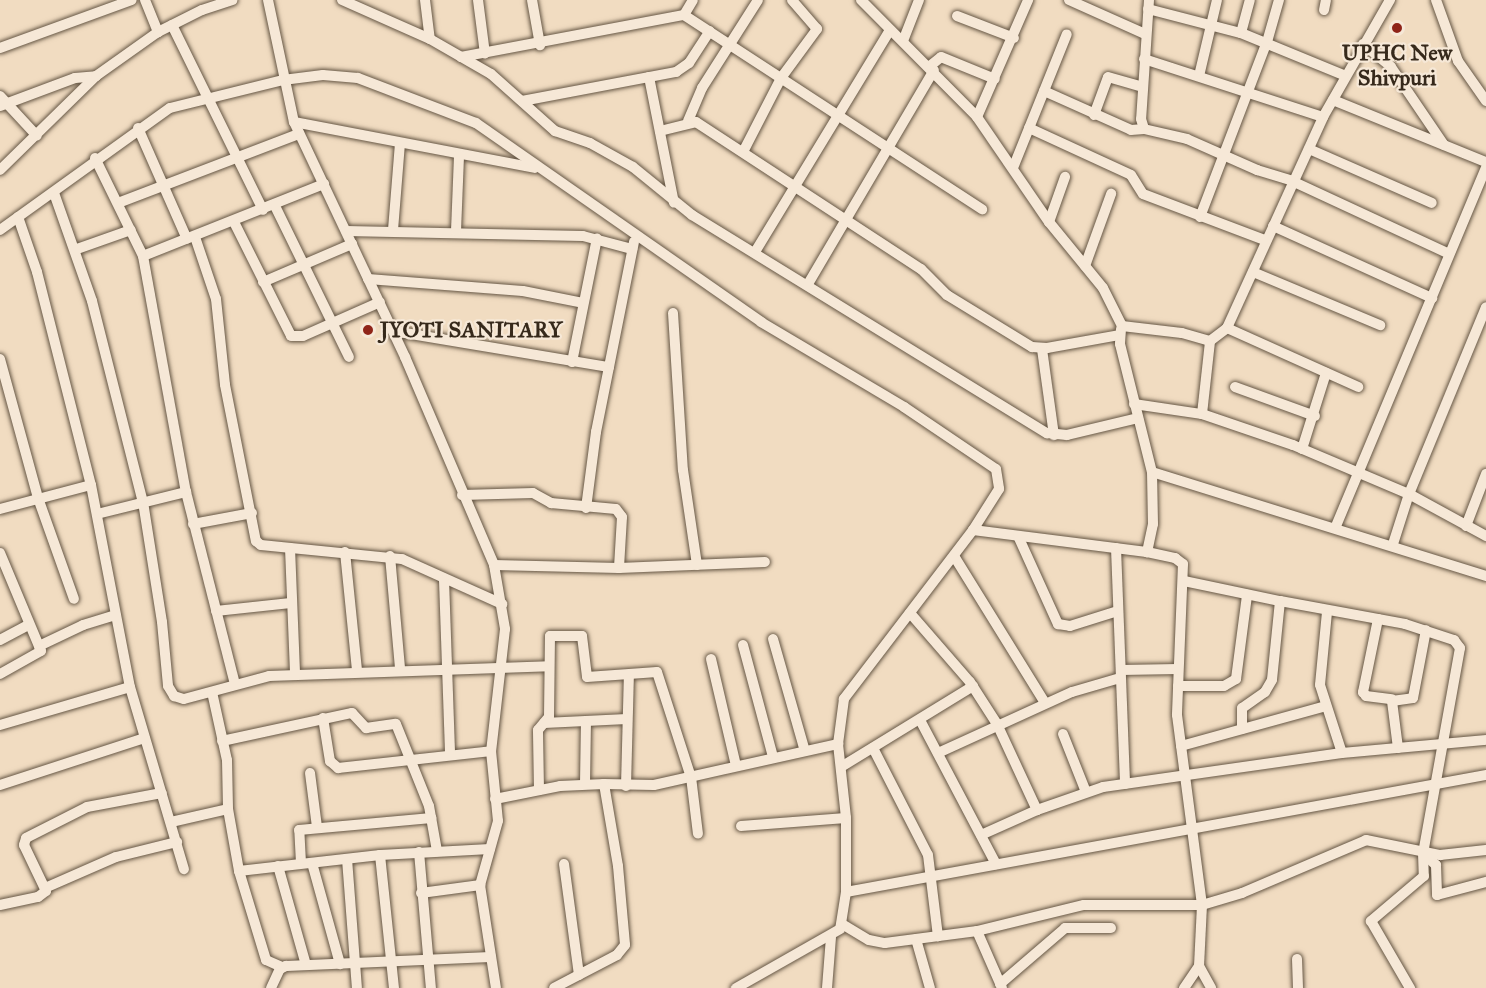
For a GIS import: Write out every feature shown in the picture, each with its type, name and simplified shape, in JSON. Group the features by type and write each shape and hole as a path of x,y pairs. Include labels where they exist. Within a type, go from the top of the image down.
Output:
{"street":[{"path":"0,48 132,0"},
{"path":"144,0 158,32"},
{"path":"0,170 96,76 158,32 232,0"},
{"path":"268,0 278,62 294,122 380,302 494,565 502,604 503,666 491,751 497,828 480,885 496,988"},
{"path":"342,0 430,39 461,57 500,81 555,131 590,143 633,167 674,203 1054,435 1138,418"},
{"path":"424,0 430,39"},
{"path":"478,0 485,54"},
{"path":"532,0 540,45"},
{"path":"684,15 693,0"},
{"path":"688,121 702,87 758,0"},
{"path":"743,152 782,78 817,29 792,0"},
{"path":"861,0 932,68 977,117 1049,222 1103,288 1120,331 1134,404 1152,472 1153,524 1147,552"},
{"path":"903,41 919,0"},
{"path":"977,117 1014,38 1028,0"},
{"path":"1069,0 1146,34"},
{"path":"1198,76 1216,0"},
{"path":"1241,33 1250,0"},
{"path":"1200,217 1267,42 1279,0"},
{"path":"660,131 688,121 696,122 921,269 947,295 1042,349 1120,331 1210,341 1227,328 1253,273 1265,240 1323,117 1390,0"},
{"path":"1436,0 1458,61 1486,101"},
{"path":"1144,129 1142,87 1149,5 1267,42 1346,76"},
{"path":"461,57 540,45 684,15 982,209"},
{"path":"957,16 1014,38"},
{"path":"172,25 205,97 263,210"},
{"path":"755,252 890,30"},
{"path":"522,101 649,77 682,68 710,31"},
{"path":"1012,168 1066,34"},
{"path":"1363,44 1391,67 1444,145"},
{"path":"808,284 889,148 932,68 941,57 995,79"},
{"path":"1144,59 1249,91 1323,117"},
{"path":"0,230 54,193 95,158 170,108 205,97 283,80 332,75 385,86 465,117 761,322 904,407 996,469 999,489 973,530 849,691 843,706 838,744 846,818 846,892 842,924 831,937 757,983 736,988"},
{"path":"37,136 2,102 75,78 96,76"},
{"path":"649,77 674,203"},
{"path":"1094,115 1108,77 1142,87"},
{"path":"1044,91 1131,130 1144,129 1187,139 1225,154 1257,170 1292,181 1449,254"},
{"path":"1333,100 1486,162"},
{"path":"294,122 537,168"},
{"path":"138,128 191,238 216,299 225,385 258,543 290,548 390,556 502,604"},
{"path":"1029,128 1131,175 1143,194 1265,240"},
{"path":"118,203 299,134"},
{"path":"393,230 400,143"},
{"path":"1309,148 1432,203"},
{"path":"456,231 459,155"},
{"path":"95,158 142,256 186,492 235,684"},
{"path":"1336,526 1486,168"},
{"path":"1049,222 1065,177"},
{"path":"142,256 275,206 324,184"},
{"path":"54,193 77,249 142,502 162,622 168,686 174,696 184,699 269,676 357,670 549,666"},
{"path":"1085,266 1111,194"},
{"path":"275,206 350,357"},
{"path":"18,217 37,272 97,514 130,687 184,869"},
{"path":"234,222 291,336 303,336 380,302"},
{"path":"1272,226 1432,298"},
{"path":"77,249 131,230"},
{"path":"346,231 456,231 597,238 632,249"},
{"path":"586,508 609,367 636,236"},
{"path":"572,362 597,238"},
{"path":"263,282 352,244"},
{"path":"1253,273 1380,325"},
{"path":"368,279 523,291 583,303"},
{"path":"1393,544 1409,494 1486,307"},
{"path":"673,313 683,470 697,565"},
{"path":"1227,328 1358,387"},
{"path":"393,331 609,367"},
{"path":"1202,414 1210,341"},
{"path":"1042,349 1054,435"},
{"path":"0,359 3,379 38,498 74,600"},
{"path":"1302,449 1315,416 1326,373"},
{"path":"1235,387 1315,416"},
{"path":"1134,404 1202,414 1302,449 1409,494 1486,536"},
{"path":"1152,472 1336,526 1486,576"},
{"path":"1466,526 1486,474"},
{"path":"0,509 90,485"},
{"path":"97,514 186,492"},
{"path":"462,495 533,493 548,502 586,508 612,508 621,513 619,568"},
{"path":"193,524 252,513"},
{"path":"973,530 1147,552 1180,560 1185,580 1178,669 1181,746 1202,905 1199,966 1211,988"},
{"path":"1018,536 1058,624 1070,626 1118,611"},
{"path":"290,548 295,675"},
{"path":"1116,548 1125,784"},
{"path":"345,552 357,670"},
{"path":"0,553 28,625 39,646 38,656 0,674"},
{"path":"390,556 400,669"},
{"path":"954,556 1046,703"},
{"path":"494,565 619,568 765,562"},
{"path":"444,580 450,755"},
{"path":"1185,580 1327,612 1378,619 1426,630 1454,640 1460,648 1423,853 1424,876 1371,921 1410,988"},
{"path":"1178,686 1224,686 1236,680 1247,595"},
{"path":"1242,729 1242,708 1265,692 1272,680 1280,602"},
{"path":"216,611 291,603"},
{"path":"1327,612 1320,674 1326,706 1342,753"},
{"path":"910,613 973,686 996,724 1037,810"},
{"path":"39,646 83,625 116,615"},
{"path":"1378,619 1363,693 1366,696 1407,701 1413,698 1426,630"},
{"path":"0,640 28,625"},
{"path":"539,790 538,730 550,712 550,636 580,636 585,640 587,677 657,672 691,777 698,834"},
{"path":"773,639 805,751"},
{"path":"743,645 773,757"},
{"path":"711,659 736,766"},
{"path":"938,753 996,724 1120,674 1178,669"},
{"path":"626,786 629,675"},
{"path":"841,767 973,686"},
{"path":"0,725 130,687"},
{"path":"212,692 229,775 228,809 239,871 266,960 282,967 430,962 491,957"},
{"path":"1392,699 1398,748"},
{"path":"1181,746 1326,706"},
{"path":"222,741 352,713 358,715 366,728 396,724 427,800 437,851"},
{"path":"323,718 329,758 335,767 491,751"},
{"path":"544,723 627,719"},
{"path":"920,720 996,864"},
{"path":"585,722 585,784"},
{"path":"1063,734 1086,792"},
{"path":"0,785 144,738"},
{"path":"981,835 1037,810 1086,792 1125,784 1342,753 1486,741"},
{"path":"495,799 585,784 626,786 691,777 838,744"},
{"path":"873,748 922,840 932,878 938,936"},
{"path":"310,773 317,827"},
{"path":"846,892 1193,831 1486,775"},
{"path":"554,988 617,955 625,945 618,866 604,784"},
{"path":"45,888 24,845 26,838 87,807 162,793"},
{"path":"171,822 228,809"},
{"path":"340,964 297,831 317,827 431,818"},
{"path":"741,826 846,818"},
{"path":"842,924 876,943 916,939 977,931 1084,905 1202,905 1242,892 1361,841 1372,840 1423,853 1453,855 1486,850"},
{"path":"0,905 42,896 45,888 116,857 177,842"},
{"path":"239,871 380,855 490,849"},
{"path":"419,852 431,988"},
{"path":"1423,853 1436,865 1437,895 1486,882"},
{"path":"380,855 394,988"},
{"path":"347,859 357,988"},
{"path":"564,864 579,975"},
{"path":"278,866 306,965"},
{"path":"421,893 480,885"},
{"path":"977,931 1001,986 1065,928 1111,928"},
{"path":"827,988 831,937"},
{"path":"916,939 930,988"},
{"path":"1297,959 1298,988"},
{"path":"1184,988 1199,966"},
{"path":"275,987 282,967"}],"place":[{"name":"UPHC New Shivpuri","path":"1397,28"},
{"name":"JYOTI SANITARY","path":"368,330"}]}
